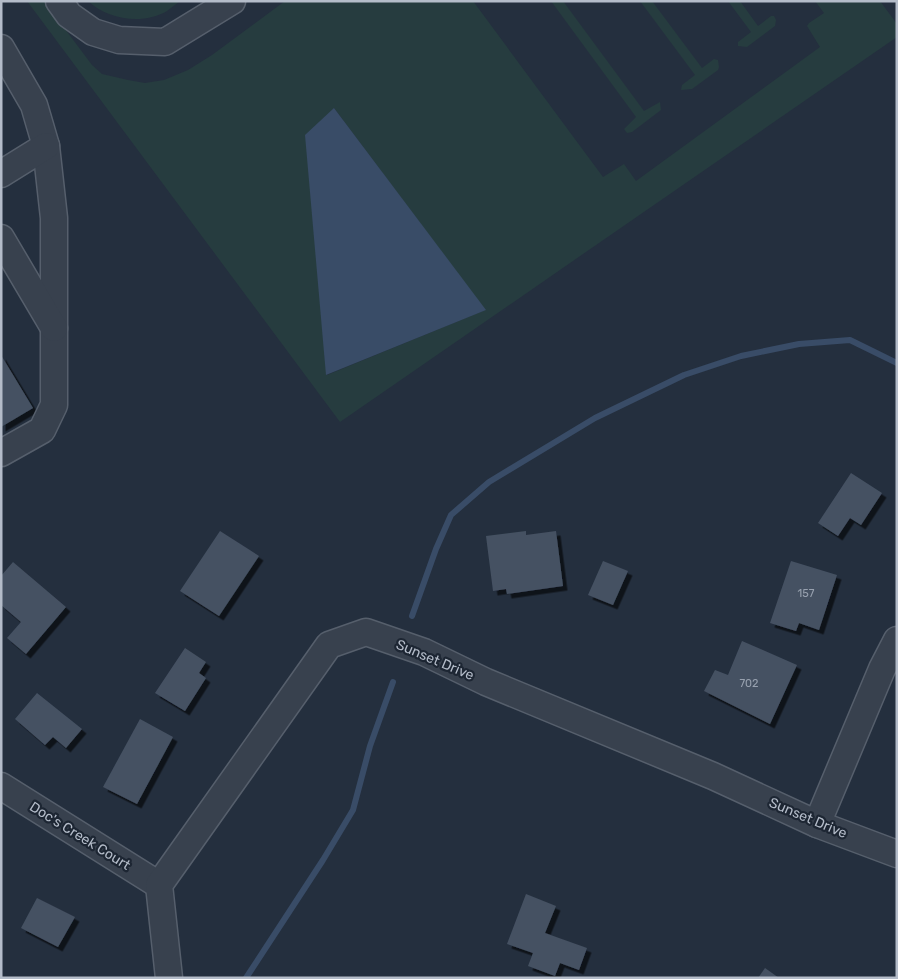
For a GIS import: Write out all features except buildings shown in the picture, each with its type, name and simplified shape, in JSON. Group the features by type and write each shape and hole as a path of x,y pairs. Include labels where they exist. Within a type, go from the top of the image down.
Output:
{"street":[{"path":"58,1 70,16 93,32 120,40 165,42 232,1"},
{"path":"1,48 34,105 46,146 54,218 54,405 42,430 1,453"},
{"path":"1,174 46,146"},
{"path":"1,238 54,328"},
{"name":"Sunset Drive","path":"159,885 329,645 366,632 424,652 486,682 713,776 817,824 897,854"},
{"path":"817,824 882,669 897,640"},
{"name":"Doc's Creek Court","path":"1,786 159,885"},
{"path":"159,885 169,978"}],"green space":[{"path":"27,1 44,1 92,65 102,74 145,83 164,80 188,70 212,55 285,1 473,1 603,177 624,164 636,181 820,47 807,26 824,13 815,1 880,1 897,24 897,37 340,422","holes":["334,108 485,310 326,375"]},
{"path":"88,1 180,1 158,15 137,19 105,13"},
{"path":"551,1 563,1 644,111 660,102 661,110 632,132 627,133 624,129 636,117"},
{"path":"640,1 652,1 702,68 714,59 718,60 718,70 692,89 681,90 682,85 695,75"},
{"path":"728,1 740,1 758,26 771,16 774,16 776,20 775,26 747,47 738,46 738,42 751,32"}],"water":[{"path":"334,108 486,310 326,375 305,135"}],"waterway":[{"path":"412,616 436,549 451,515 489,482 595,418 684,375 741,356 799,344 850,340 897,363"},
{"path":"246,978 323,860 353,810 370,746 393,682"}]}
